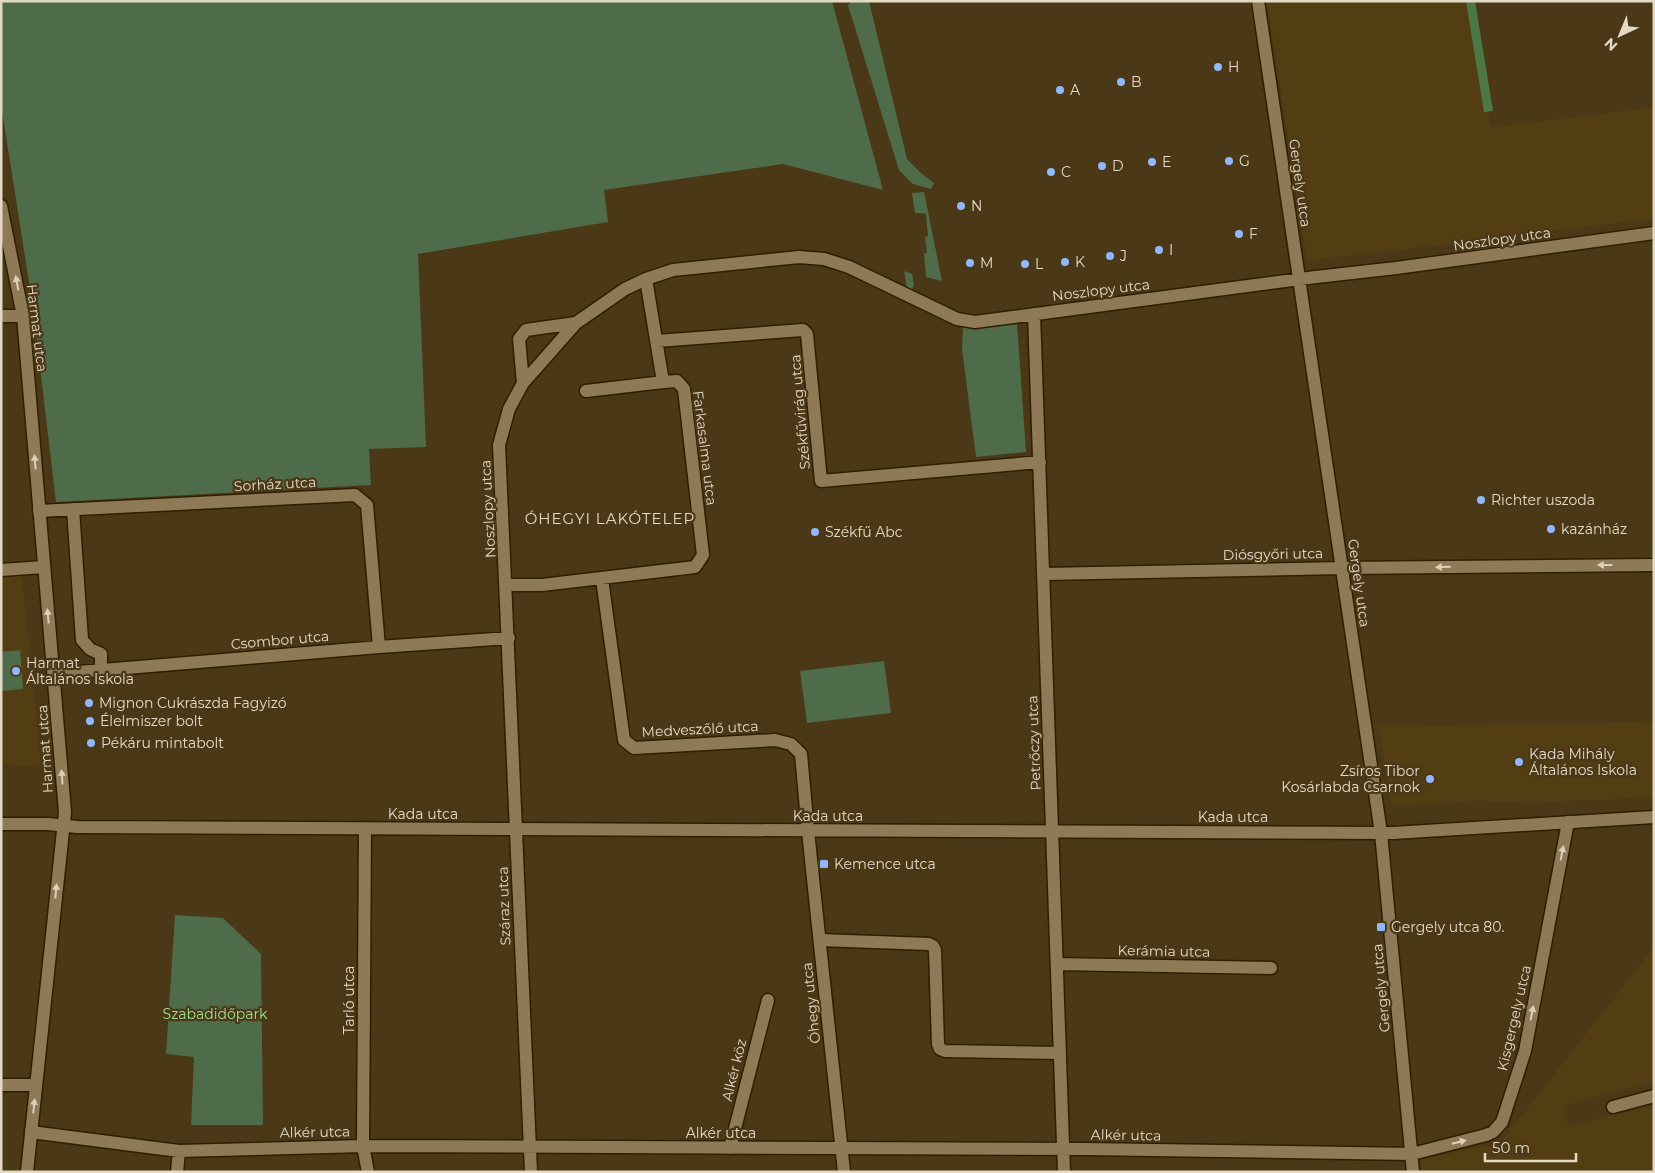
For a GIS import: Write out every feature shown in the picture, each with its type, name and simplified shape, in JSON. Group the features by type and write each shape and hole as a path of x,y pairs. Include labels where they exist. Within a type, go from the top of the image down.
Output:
{"street":[{"name":"Gergely utca","path":"1258,1 1381,833 1413,1172"},
{"name":"Harmat utca","path":"1,206 23,316 65,812 27,1172"},
{"name":"Noszlopy utca","path":"509,638 500,445 509,409 523,383 576,323 625,289 646,279 672,270 799,257 824,259 849,268 957,319 975,322 1654,233"},
{"path":"586,391 663,382 646,279"},
{"name":"Petrőczy utca","path":"1034,314 1064,1172"},
{"path":"1,316 23,316"},
{"name":"Noszlopy utca","path":"523,383 519,339 526,330 576,323"},
{"name":"Székfűvirág utca","path":"657,341 803,330 807,334 821,481 1040,462"},
{"name":"Farkasalma utca","path":"506,586 542,585 602,579 695,567 703,555 684,389 677,381 663,382"},
{"name":"Sorház utca","path":"39,511 355,495 367,505 379,647"},
{"path":"74,509 82,640 90,649 100,654 101,670"},
{"name":"Diósgyőri utca","path":"1044,574 1342,568 1654,565"},
{"path":"1,570 44,567"},
{"name":"Medveszőlő utca","path":"602,579 624,740 634,748 775,740 791,744 801,754 808,831"},
{"name":"Csombor utca","path":"54,674 509,638"},
{"name":"Száraz utca","path":"509,638 530,1172"},
{"name":"Kada utca","path":"1,824 516,830 1381,833 1654,817"},
{"name":"Kisgergely utca","path":"1412,1154 1486,1135 1499,1128 1502,1122 1525,1051 1568,822"},
{"name":"Tarló utca","path":"365,829 364,1146 368,1172"},
{"name":"Óhegy utca","path":"808,831 844,1172"},
{"path":"820,940 929,944 933,946 935,950 938,1044 940,1049 945,1051 1060,1053"},
{"name":"Kerámia utca","path":"1057,964 1271,968"},
{"name":"Alkér köz","path":"730,1148 768,1000"},
{"path":"1,1085 36,1085"},
{"path":"1613,1107 1654,1096"},
{"name":"Alkér utca","path":"31,1132 179,1151 364,1146 1412,1154"},
{"path":"177,1172 179,1151"}],"shaded area":[{"path":"1267,1 1469,1 1491,127 1654,107 1654,219 1307,261"},
{"name":"Harmat Általános Iskola","path":"22,575 41,766 1,765 1,576"},
{"name":"Kada Mihály Általános Iskola","path":"1654,722 1654,798 1536,802 1469,801 1391,805 1379,726"},
{"path":"1654,947 1654,1081 1563,1106 1568,1126 1654,1105 1654,1172 1422,1172 1420,1160 1501,1142"}],"green space":[{"path":"1,1 832,1 883,190 783,164 604,190 608,222 418,254 426,447 369,449 371,485 56,502 33,308 1,104"},
{"path":"852,1 869,1 907,159 934,183 931,189 913,184 899,170 848,5"},
{"path":"1466,1 1475,1 1493,111 1484,112"},
{"path":"924,192 942,281 926,277 924,253 927,253 925,237 928,236 926,214 915,213 912,193"},
{"path":"904,271 912,274 914,285 912,289 907,289"},
{"path":"1017,324 1026,452 976,457 962,349 963,326 989,327"},
{"path":"20,650 23,689 1,691 1,652"},
{"path":"884,661 891,713 807,723 800,671"},
{"name":"Szabadidőpark","path":"175,915 223,918 261,954 263,1125 191,1125 194,1057 166,1054"}],"place":[{"name":"H","path":"1218,67"},
{"name":"B","path":"1121,82"},
{"name":"A","path":"1060,90"},
{"name":"G","path":"1229,161"},
{"name":"E","path":"1152,162"},
{"name":"D","path":"1102,166"},
{"name":"C","path":"1051,172"},
{"name":"N","path":"961,206"},
{"name":"F","path":"1239,234"},
{"name":"I","path":"1159,250"},
{"name":"J","path":"1110,256"},
{"name":"K","path":"1065,262"},
{"name":"M","path":"970,263"},
{"name":"L","path":"1025,264"},
{"name":"Richter uszoda","path":"1481,500"},
{"name":"kazánház","path":"1551,529"},
{"name":"Székfű Abc","path":"815,532"},
{"name":"Harmat Általános Iskola","path":"16,671"},
{"name":"Mignon Cukrászda Fagyizó","path":"89,703"},
{"name":"Élelmiszer bolt","path":"90,721"},
{"name":"Pékáru mintabolt","path":"91,743"},
{"name":"Kada Mihály Általános Iskola","path":"1519,762"},
{"name":"Zsíros Tibor Kosárlabda Csarnok","path":"1430,779"},
{"name":"Kemence utca","path":"824,864"},
{"name":"Gergely utca 80.","path":"1381,927"}],"district":[{"name":"ÓHEGYI LAKÓTELEP","path":"610,519"}]}
